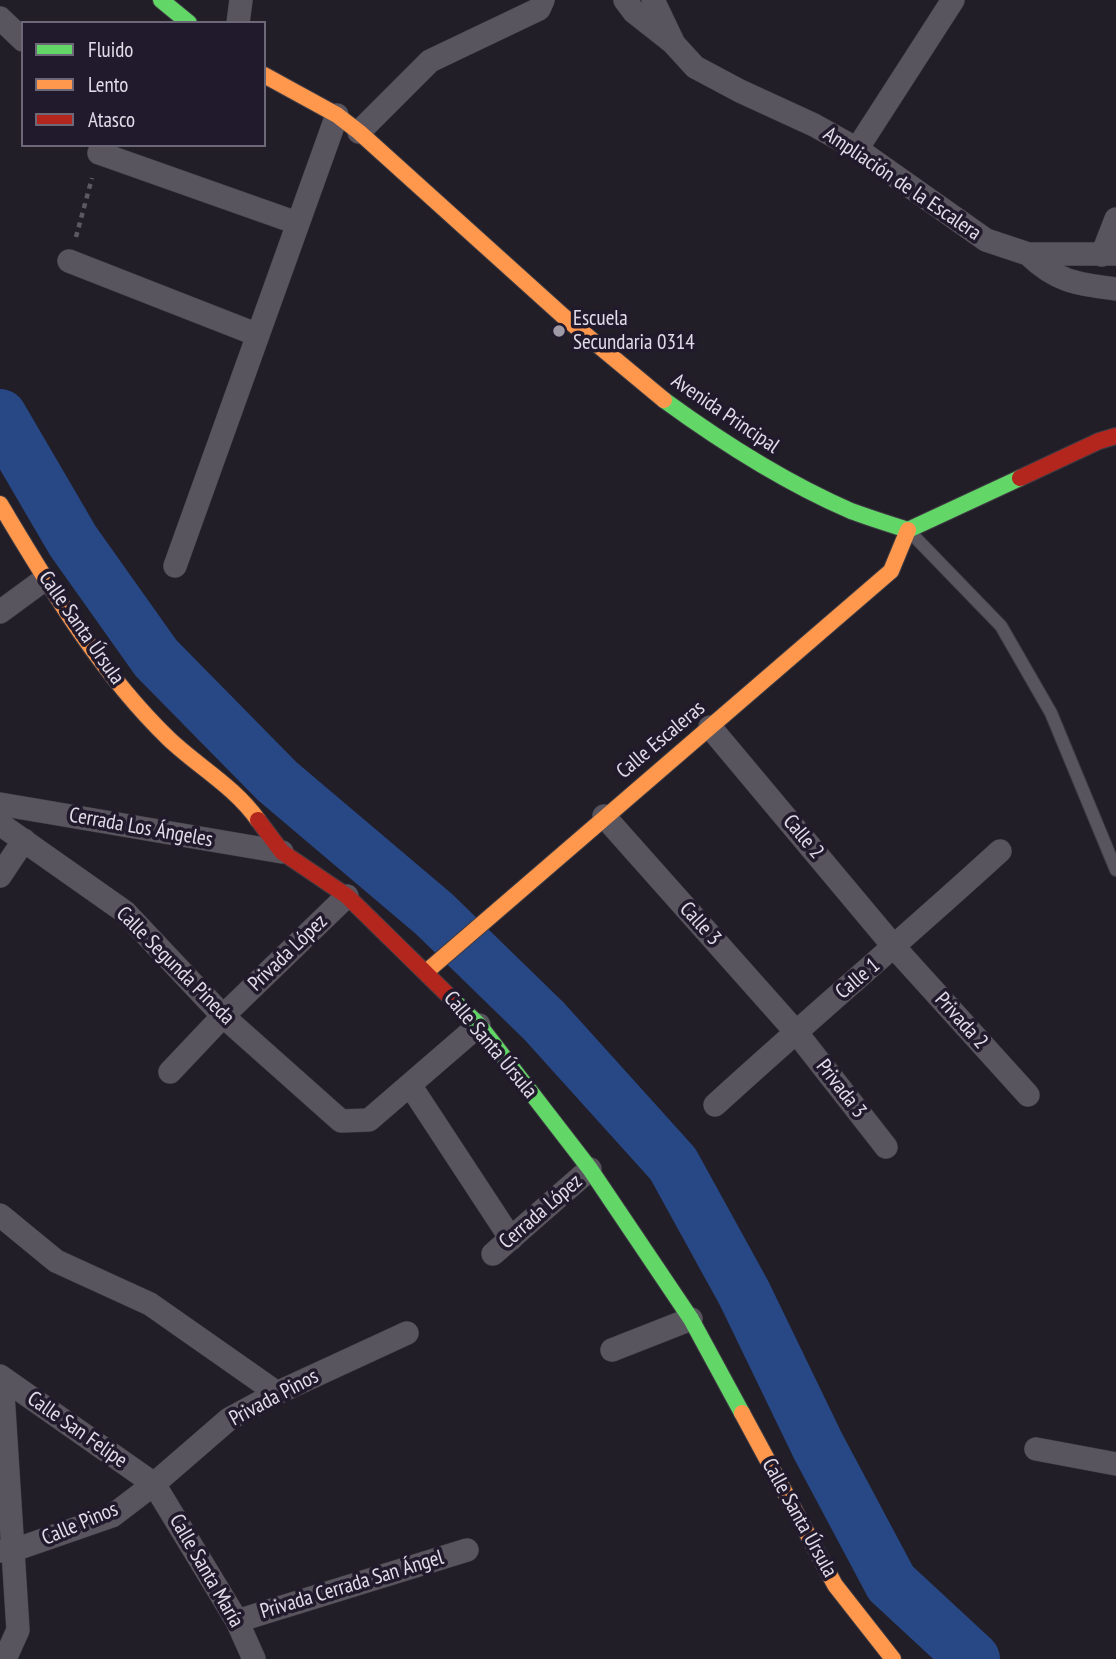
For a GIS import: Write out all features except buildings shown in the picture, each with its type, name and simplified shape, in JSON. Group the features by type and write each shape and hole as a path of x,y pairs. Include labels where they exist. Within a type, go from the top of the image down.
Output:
{"street":[{"path":"161,0 187,21"},
{"path":"238,21 241,0"},
{"path":"359,132 429,61 539,9 543,0"},
{"path":"625,0 634,12 674,44"},
{"name":"Ampliación de la Escalera","path":"653,0 674,44 695,67 857,149 986,240 1028,254 1109,255"},
{"path":"857,149 953,0"},
{"path":"0,18 21,38"},
{"name":"Avenida Principal","path":"266,76 337,115 359,132 609,357 681,411 789,482 840,506 908,530"},
{"path":"175,566 337,115"},
{"path":"99,153 297,223"},
{"path":"1109,255 1116,219"},
{"path":"1028,254 1047,272 1072,282 1116,289"},
{"path":"69,261 258,335"},
{"path":"908,530 1099,441 1116,436"},
{"name":"Calle Santa Úrsula","path":"0,504 101,664 169,738 247,804 282,852 347,895 479,1025 590,1169 691,1319 835,1585 893,1659"},
{"name":"Calle Escaleras","path":"426,972 891,571 908,530"},
{"path":"0,612 45,579"},
{"name":"Calle 2","path":"710,727 895,948"},
{"name":"Cerrada Los Ángeles","path":"0,804 282,852"},
{"name":"Calle 3","path":"604,816 796,1032"},
{"name":"Calle Segunda Pineda","path":"0,824 125,912 223,1016 341,1121 369,1120 410,1085"},
{"path":"0,876 24,840"},
{"name":"Calle 1","path":"715,1105 895,948 1000,851"},
{"name":"Privada López","path":"170,1072 223,1016 347,895"},
{"name":"Privada 2","path":"895,948 1028,1095"},
{"path":"479,1025 410,1085 511,1239"},
{"name":"Privada 3","path":"796,1032 886,1147"},
{"name":"Cerrada López","path":"493,1254 590,1169"},
{"path":"0,1215 56,1261 150,1304 277,1393"},
{"path":"612,1350 691,1319"},
{"name":"Privada Pinos","path":"154,1484 229,1419 277,1393 407,1333"},
{"path":"1,1377 6,1551 18,1630 5,1659"},
{"name":"Calle San Felipe","path":"1,1377 154,1484"},
{"path":"1036,1449 1116,1464"},
{"name":"Calle Pinos","path":"6,1551 112,1516 154,1484"},
{"name":"Calle Santa María","path":"154,1484 237,1621 254,1659"},
{"name":"Privada Cerrada San Ángel","path":"237,1621 467,1550"}],"lane":[{"path":"908,530 1001,626 1051,713 1116,870"}],"path":[{"path":"69,261 99,153"}],"waterway":[{"path":"0,416 73,541 156,658 277,781 434,914 544,1021 673,1164 744,1293 818,1446 891,1583 973,1659"}],"traffic: fast":[{"path":"161,0 187,21"},
{"path":"664,400 731,446 802,487 851,511 908,530 1020,478"},
{"path":"451,998 479,1025 590,1169 691,1319 742,1413"}],"traffic: slow":[{"path":"266,76 337,115 359,132 563,316 664,400"},
{"path":"0,504 76,627 119,684 168,738 227,786 258,820"},
{"path":"426,972 891,571 908,530"},
{"path":"742,1413 835,1585 893,1659"}],"traffic: jam":[{"path":"1020,478 1099,441 1116,436"},
{"path":"258,820 282,852 347,896 451,998"}],"place":[{"name":"Escuela Secundaria 0314","path":"559,331"}]}
